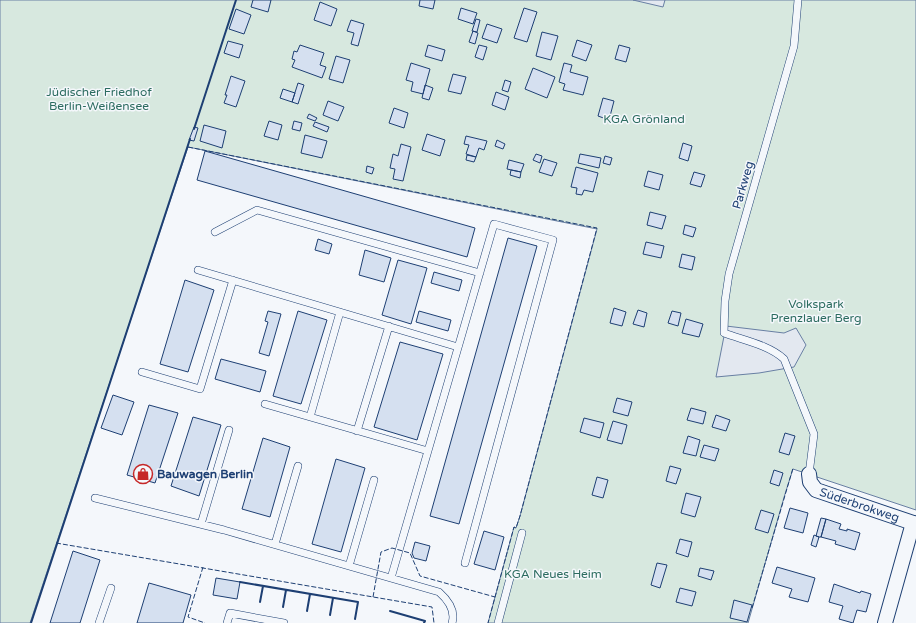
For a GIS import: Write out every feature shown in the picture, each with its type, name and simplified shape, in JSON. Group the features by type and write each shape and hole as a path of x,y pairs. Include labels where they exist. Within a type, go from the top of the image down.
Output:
{"street":[{"name":"Süderbrokweg","path":"809,474 810,482 816,490 915,523"},
{"path":"885,623 915,523"}],"lane":[{"name":"Parkweg","path":"724,333 725,301 729,274 794,46 798,0"},
{"path":"215,232 257,210 480,273"},
{"path":"390,578 494,224 553,240 465,563"},
{"path":"198,270 458,346"},
{"path":"142,372 200,389 233,280"},
{"path":"310,418 340,312"},
{"path":"357,431 388,326"},
{"name":"Süderbrokweg","path":"724,333 760,346 778,354 784,359 814,434 809,474"},
{"path":"265,404 428,451"},
{"path":"201,524 230,430"},
{"path":"275,544 298,466"},
{"path":"349,566 374,480"},
{"path":"95,498 275,544 439,592 450,605 454,618 452,623"},
{"path":"498,623 522,533"},
{"path":"100,623 111,588"},
{"path":"227,623 230,613 285,623"}],"green space":[{"path":"0,0 916,0 916,510 793,469 748,623 488,623 514,527 516,528 520,516 597,229 188,147 30,623 0,623"}],"shaded area":[{"path":"633,0 665,0 663,7"},
{"path":"726,326 784,333 796,328 806,345 794,367 759,373 716,377"}],"building":[{"path":"253,0 271,0 268,12 251,7"},
{"path":"420,0 435,0 433,9 419,6"},
{"path":"320,2 337,9 331,26 314,20"},
{"path":"461,8 477,13 473,24 458,19"},
{"path":"524,8 537,12 527,42 514,38"},
{"path":"236,9 251,15 244,34 229,29"},
{"path":"476,19 480,20 477,32 472,31"},
{"path":"351,20 364,24 358,46 351,44 354,33 347,31"},
{"path":"487,24 502,29 497,43 482,38"},
{"path":"473,31 478,33 475,44 469,42"},
{"path":"542,32 558,36 551,60 536,56"},
{"path":"577,40 592,45 586,61 572,56"},
{"path":"228,41 243,45 239,58 224,53"},
{"path":"300,45 324,53 320,65 326,67 322,78 292,67 295,60 292,59 294,51 297,52"},
{"path":"428,45 445,50 442,61 425,56"},
{"path":"479,45 487,47 483,60 475,57"},
{"path":"619,45 630,48 626,62 615,59"},
{"path":"336,56 350,60 343,83 329,79"},
{"path":"411,63 430,69 423,94 411,91 413,82 406,80"},
{"path":"564,63 572,65 570,72 588,77 583,95 563,90 565,84 559,82"},
{"path":"533,68 555,77 547,98 525,89"},
{"path":"453,74 466,77 461,94 448,91"},
{"path":"231,76 245,81 236,107 224,103"},
{"path":"505,80 511,82 508,92 502,90"},
{"path":"298,83 304,85 298,104 292,102"},
{"path":"425,85 433,88 429,100 422,98"},
{"path":"283,89 295,93 292,102 280,98"},
{"path":"496,92 509,97 505,110 492,105"},
{"path":"603,98 614,101 609,120 598,116"},
{"path":"328,101 344,107 338,121 323,115"},
{"path":"394,108 408,113 404,128 389,123"},
{"path":"309,114 317,118 315,121 307,118"},
{"path":"269,121 282,125 278,140 264,136"},
{"path":"294,121 302,123 300,131 292,129"},
{"path":"315,122 329,127 327,132 313,126"},
{"path":"204,125 226,131 222,148 200,141"},
{"path":"194,127 198,128 194,141 189,140"},
{"path":"427,134 445,140 440,156 422,150"},
{"path":"305,135 327,141 322,158 301,153"},
{"path":"466,136 487,141 484,150 479,148 476,157 466,154 469,145 464,144"},
{"path":"497,140 505,144 503,149 495,146"},
{"path":"683,143 692,146 688,161 679,158"},
{"path":"401,144 411,147 403,181 393,179 395,169 390,168 393,154 398,156"},
{"path":"205,151 475,228 467,257 197,180"},
{"path":"536,154 542,156 540,163 533,160"},
{"path":"580,154 601,158 599,168 578,163"},
{"path":"467,155 476,157 474,162 466,160"},
{"path":"605,156 612,158 610,165 603,163"},
{"path":"544,159 557,163 552,176 539,172"},
{"path":"509,160 524,164 521,172 507,169"},
{"path":"367,166 374,168 372,174 366,172"},
{"path":"576,167 598,173 593,192 584,190 582,195 576,194 577,188 571,187"},
{"path":"511,170 521,172 520,178 510,175"},
{"path":"648,171 663,175 659,190 644,186"},
{"path":"694,172 705,175 701,187 690,184"},
{"path":"650,212 666,216 662,229 647,225"},
{"path":"685,225 696,228 693,237 683,234"},
{"path":"508,238 537,246 459,524 430,516"},
{"path":"318,239 332,244 329,254 315,250"},
{"path":"646,242 664,246 661,258 643,254"},
{"path":"365,250 391,258 384,282 359,275"},
{"path":"682,254 695,257 692,270 679,267"},
{"path":"398,260 427,268 411,324 382,315"},
{"path":"434,272 462,280 459,291 431,283"},
{"path":"185,280 214,290 188,372 160,364"},
{"path":"614,308 626,312 622,326 610,323"},
{"path":"638,310 647,313 644,327 633,324"},
{"path":"268,311 281,314 269,356 259,353 268,322 265,321"},
{"path":"298,311 327,320 301,404 273,396"},
{"path":"419,311 451,320 448,331 416,322"},
{"path":"672,311 681,313 678,326 668,323"},
{"path":"686,319 703,324 699,337 682,333"},
{"path":"400,342 443,354 417,440 374,427"},
{"path":"221,359 266,371 260,392 215,379"},
{"path":"113,395 134,402 122,435 101,428"},
{"path":"617,398 632,402 628,416 613,412"},
{"path":"149,405 178,413 155,483 127,475"},
{"path":"691,408 706,412 703,424 687,420"},
{"path":"716,415 730,420 726,431 712,427"},
{"path":"193,417 221,425 199,496 171,486"},
{"path":"584,418 604,423 600,438 580,432"},
{"path":"613,421 627,425 622,444 607,440"},
{"path":"785,433 795,436 789,455 779,452"},
{"path":"688,436 700,440 696,456 683,453"},
{"path":"263,438 290,447 270,517 242,509"},
{"path":"704,445 719,449 715,461 700,457"},
{"path":"336,459 365,468 341,552 312,544"},
{"path":"670,466 681,469 676,484 666,481"},
{"path":"774,470 783,473 779,486 770,483"},
{"path":"597,477 608,480 603,498 592,495"},
{"path":"686,493 701,497 695,517 681,513"},
{"path":"790,508 808,513 803,533 784,528"},
{"path":"761,510 774,514 768,533 755,529"},
{"path":"821,518 826,519 821,537 819,537 816,536"},
{"path":"826,519 841,524 839,529 847,531 847,529 860,533 855,550 835,544 836,541 821,537"},
{"path":"484,531 504,537 495,570 474,564"},
{"path":"814,535 819,537 816,547 811,545"},
{"path":"680,539 692,542 688,557 676,553"},
{"path":"415,542 430,546 426,561 414,558 412,553"},
{"path":"73,551 100,560 80,623 50,623"},
{"path":"657,563 667,565 660,588 651,585"},
{"path":"777,567 815,578 808,602 789,597 792,589 772,583"},
{"path":"700,568 714,571 711,580 698,576"},
{"path":"216,578 240,582 237,599 213,595"},
{"path":"149,583 191,595 183,623 137,623"},
{"path":"834,584 860,593 861,591 871,594 866,612 857,610 853,623 839,619 843,606 829,602"},
{"path":"680,588 696,592 692,606 676,602"},
{"path":"734,600 752,605 747,622 730,618"}],"fence":[{"path":"188,147 597,228 520,516 516,528 514,527 488,623"},
{"path":"752,608 793,468"},
{"path":"56,543 432,607 434,623"},
{"path":"373,597 381,552 392,548 410,553 420,576 495,597"},
{"path":"203,567 188,617 205,623"}],"wall":[{"path":"194,129 236,0"},
{"path":"31,623 190,139"},
{"path":"240,582 358,602 355,619"},
{"path":"260,602 263,586"},
{"path":"283,607 286,590"},
{"path":"307,611 310,594"},
{"path":"330,615 333,598"},
{"path":"390,611 425,621 424,623"}],"place":[{"name":"Bauwagen Berlin","path":"143,474"}],"park label":[{"name":"Jüdischer Friedhof Berlin-Weißensee","path":"99,99"},
{"name":"KGA Grönland","path":"644,119"},
{"name":"Volkspark Prenzlauer Berg","path":"816,311"},
{"name":"KGA Neues Heim","path":"553,574"}]}
